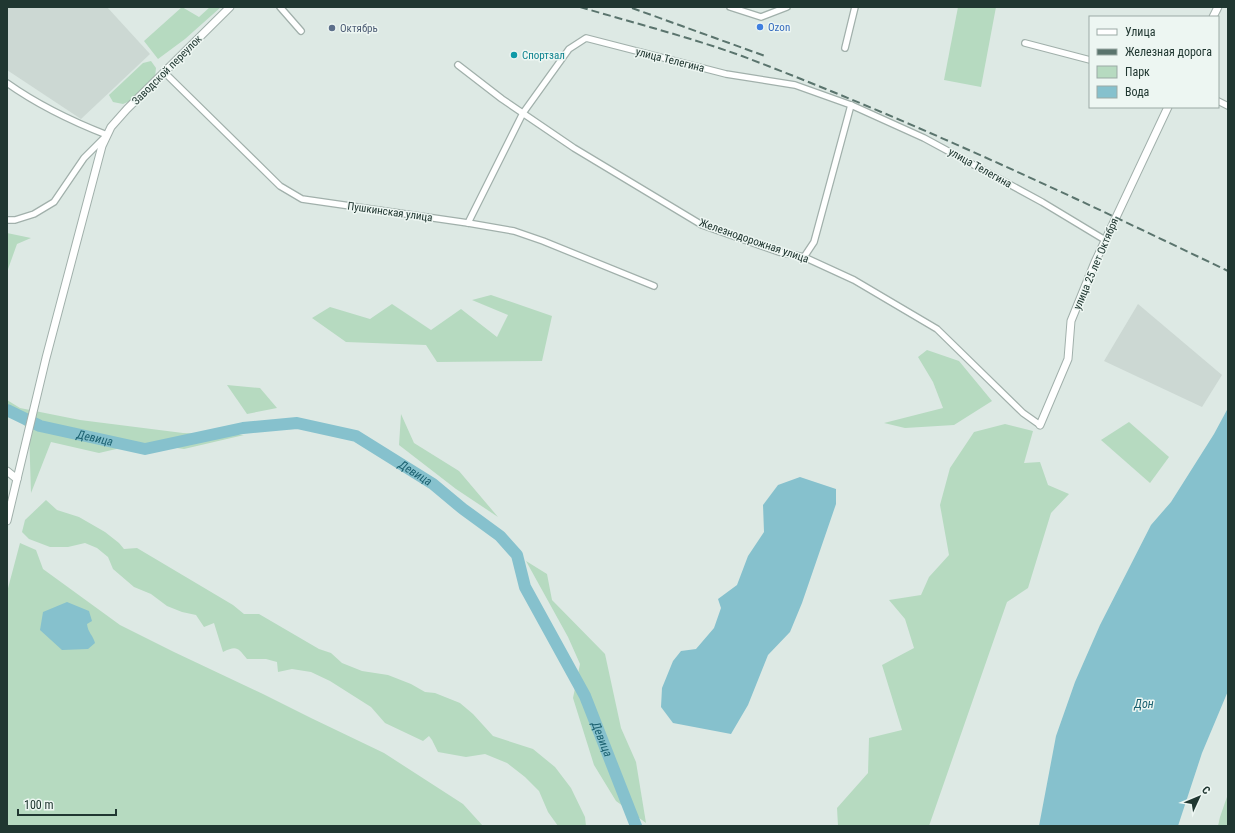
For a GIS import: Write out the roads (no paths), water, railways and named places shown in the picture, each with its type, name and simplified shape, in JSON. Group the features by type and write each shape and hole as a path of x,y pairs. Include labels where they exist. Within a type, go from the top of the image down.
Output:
{"street":[{"name":"Заводской переулок","path":"7,521 46,358 102,146 111,128 127,110 230,7"},
{"path":"280,7 301,31"},
{"path":"730,7 761,17 787,7"},
{"path":"844,48 855,7"},
{"path":"1214,16 1218,7"},
{"name":"улица Телегина","path":"468,223 522,113 569,49 586,38 726,74 795,85 851,105 924,138 1042,202 1105,240"},
{"path":"1025,42 1089,60"},
{"name":"Железнодорожная улица","path":"458,65 522,113 574,148 702,225 779,252 804,257 854,280 937,329 1023,413 1040,426"},
{"name":"Пушкинская улица","path":"165,73 280,186 302,199 514,231 654,286"},
{"path":"7,83 54,112 107,135 84,158 54,202 34,214 15,220 7,220"},
{"path":"1219,102 1228,106"},
{"path":"804,257 814,242 851,105"},
{"name":"улица 25 лет Октября","path":"1040,426 1068,359 1071,321 1095,262 1168,108"},
{"path":"7,471 17,480"}],"water":[{"name":"Дон","path":"1228,408 1228,691 1202,753 1178,826 1039,826 1056,736 1075,682 1100,625 1151,525 1171,502 1214,434"},
{"path":"800,477 836,489 836,504 802,603 790,632 768,655 748,705 731,734 673,723 661,707 662,688 673,661 681,651 696,649 714,628 721,608 718,599 737,585 748,556 764,532 763,505 778,485"},
{"path":"67,602 89,611 92,621 87,624 89,632 95,643 88,649 62,650 40,630 43,612"}],"waterway":[{"name":"Девица","path":"7,410 40,426 145,449 243,428 297,423 356,436 433,484 463,509 500,536 517,555 525,587 585,696 636,826"}],"railway":[{"path":"580,7 722,49 804,80 927,131 987,158 1228,271"},
{"path":"632,8 765,56"}],"place":[{"name":"Ozon","path":"760,27"},
{"name":"Октябрь","path":"332,28"},
{"name":"Спортзал","path":"514,55"}]}
